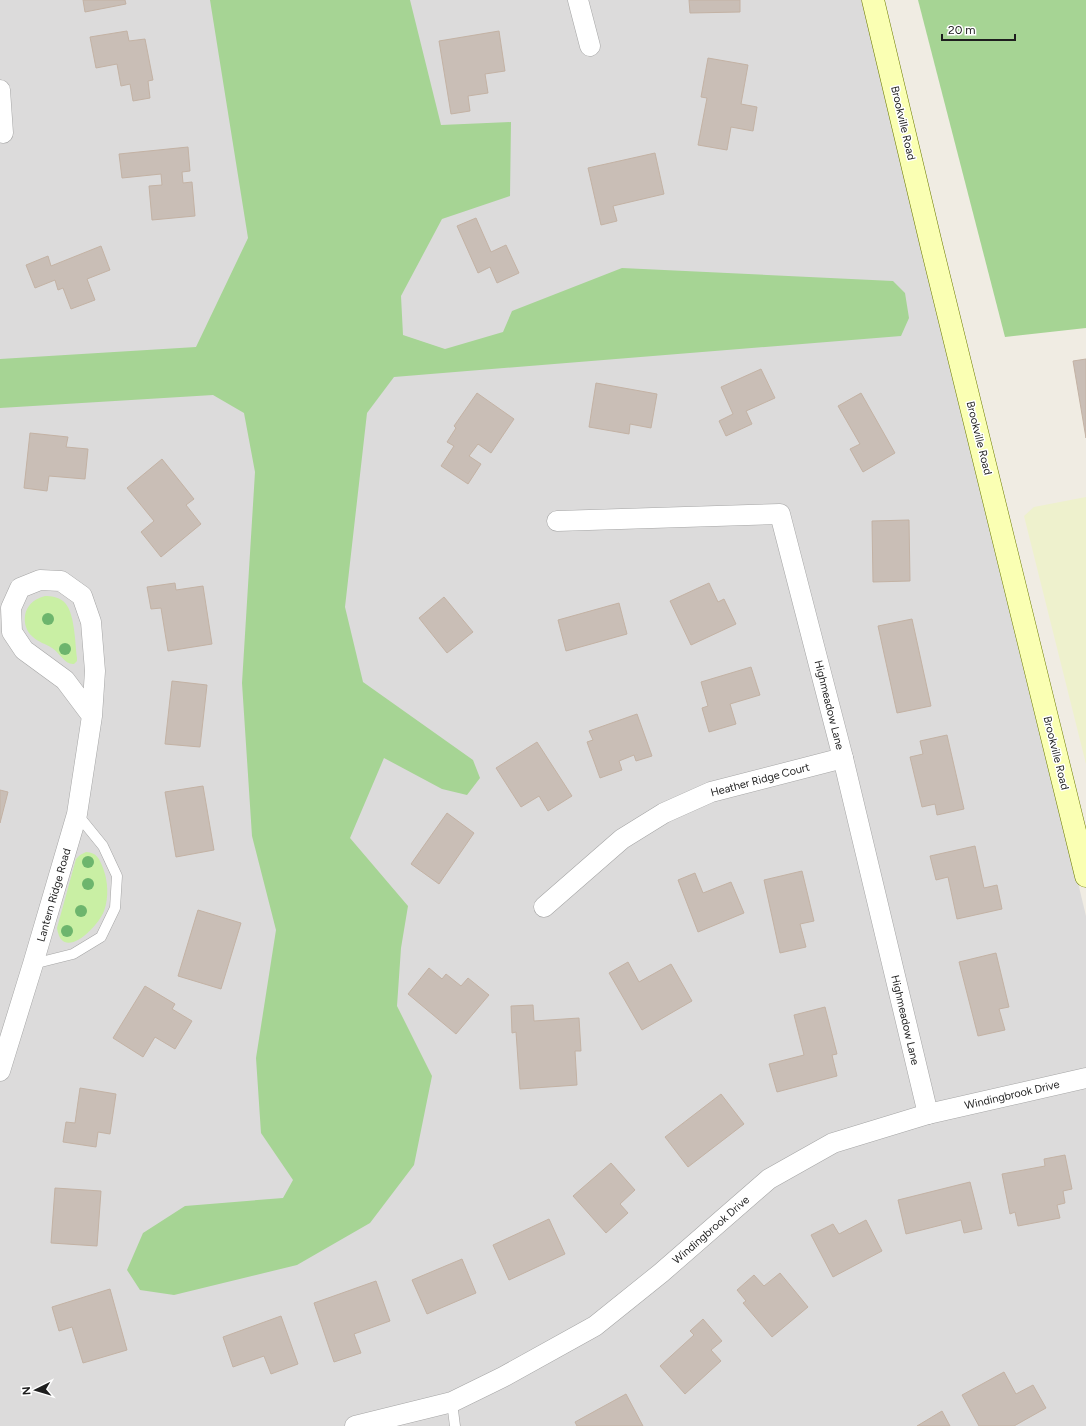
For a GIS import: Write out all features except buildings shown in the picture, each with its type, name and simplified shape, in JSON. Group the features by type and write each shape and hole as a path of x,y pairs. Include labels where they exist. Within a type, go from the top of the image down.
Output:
{"street":[{"path":"578,0 590,46"},
{"name":"Brookville Road","path":"873,0 932,248 1086,876"},
{"path":"0,90 4,133"},
{"name":"Highmeadow Lane","path":"557,521 780,514 842,758 928,1114"},
{"name":"Lantern Ridge Road","path":"0,1071 77,814 92,716 95,671 91,622 82,596 61,581 40,580 20,588 11,608 12,632 24,650 65,680 92,716"},
{"name":"Heather Ridge Court","path":"544,907 622,840 664,813 711,792 842,758"},
{"name":"Windingbrook Drive","path":"355,1426 452,1402 503,1377 595,1326 660,1273 769,1179 833,1143 928,1114 1086,1078"}],"lane":[{"path":"33,964 73,954 101,937 115,908 117,876 103,846 77,814"},
{"path":"452,1402 455,1426"}],"shaded area":[{"path":"0,0 865,0 1086,916 1086,1426 0,1426"}],"green space":[{"path":"210,0 410,0 441,125 511,122 510,196 442,219 401,296 403,335 445,349 503,332 512,311 622,268 893,281 905,293 909,318 901,336 394,377 367,413 345,607 363,682 473,760 480,778 467,795 442,789 384,758 350,838 408,906 401,948 397,1006 432,1076 414,1165 370,1223 297,1265 174,1295 140,1290 127,1270 143,1233 185,1206 283,1198 293,1180 261,1133 256,1058 276,930 252,836 242,683 255,472 244,413 213,395 0,408 0,359 196,347 248,238"},
{"path":"918,0 1086,0 1086,328 1005,337"},
{"path":"1086,497 1086,764 1024,516 1034,507"},
{"path":"45,596 54,597 63,601 67,605 70,612 74,627 77,658 77,661 74,664 68,663 55,650 35,639 30,634 26,626 25,614 27,610 34,601"},
{"path":"86,852 97,857 103,868 107,889 106,906 100,918 88,933 80,939 72,942 66,942 60,938 57,928 76,859"}]}
